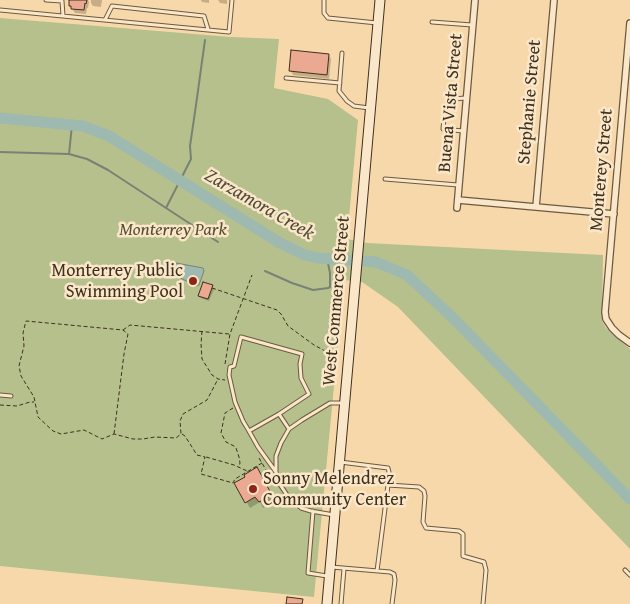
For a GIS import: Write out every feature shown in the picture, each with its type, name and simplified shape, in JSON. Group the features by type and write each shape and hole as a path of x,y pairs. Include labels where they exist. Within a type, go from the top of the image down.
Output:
{"main road":[{"name":"West Commerce Street","path":"327,604 380,0"}],"street":[{"name":"Buena Vista Street","path":"457,208 475,0"},
{"name":"Stephanie Street","path":"536,207 554,0"},
{"name":"Monterey Street","path":"630,23 605,312 612,328 630,343"},
{"path":"458,200 614,214"}],"lane":[{"path":"46,0 62,2 63,16"},
{"path":"0,10 229,32 232,0"},
{"path":"324,0 324,13 328,18 378,23"},
{"path":"105,20 112,6 204,16 208,30"},
{"path":"432,22 472,25"},
{"path":"342,53 339,91 354,106 370,108"},
{"path":"286,78 340,83"},
{"path":"464,132 444,128 445,108 452,99 466,98"},
{"path":"385,179 459,185"},
{"path":"249,431 309,394 301,378 300,364 302,354 241,337 234,366 230,367 229,375 235,402 249,431 258,448 276,472"},
{"path":"0,395 11,396"},
{"path":"334,516 301,508 287,495 279,483 276,472 276,456 289,429 330,403 344,403"},
{"path":"279,414 289,429"},
{"path":"339,462 388,468 388,485 378,571"},
{"path":"388,485 419,487 424,491 425,496 423,525 426,528 459,531 463,534 463,556 484,562 486,570 483,604"},
{"path":"313,511 308,573 330,572 344,568 390,572 394,574 395,580 392,604"},
{"path":"341,604 344,568"},
{"path":"625,570 630,575"}],"path":[{"path":"225,365 230,334 252,275"},
{"path":"212,288 277,310 282,314 288,326 314,345 326,352 341,354"},
{"path":"114,434 128,334 123,330 26,321 23,333 24,346 19,366 21,376 35,402 38,417 53,431 61,434 84,430 102,439 114,434 133,439 176,438 181,434"},
{"path":"123,330 130,325 230,334"},
{"path":"202,331 202,359 212,374 218,379 225,380"},
{"path":"181,434 180,421 183,414 207,400 218,379"},
{"path":"0,405 17,406 35,402"},
{"path":"233,408 225,413 221,430 226,442 236,448 240,463 239,467"},
{"path":"181,434 185,436 197,455 249,471"},
{"path":"258,456 275,484"},
{"path":"205,457 201,474 233,483 262,463"}],"green space":[{"name":"Monterrey Park","path":"0,18 231,37 279,39 274,88 328,99 358,120 347,239 367,243 603,255 602,321 606,328 630,349 630,549 398,307 362,282 344,280 314,597 0,566"}],"shaded area":[{"path":"176,263 203,268 204,271 199,285 197,286 172,274"}],"building":[{"path":"69,0 87,0 84,10 71,9"},
{"path":"291,50 329,54 327,75 289,71"},
{"path":"203,282 213,285 208,299 198,296"},
{"name":"Sonny Melendrez Community Center","path":"257,467 272,495 259,502 255,497 245,503 234,483"},
{"path":"287,597 303,599 302,604 286,604"}],"waterway":[{"path":"166,208 191,159 190,146 205,40"},
{"name":"Zarzamora Creek","path":"0,118 83,126 109,136 280,243 305,255 318,258 376,262 407,275 453,318 630,499"},
{"path":"69,154 72,125"},
{"path":"0,152 69,154 87,159 108,170 218,242"},
{"path":"265,271 313,290 328,288 330,287 330,273 328,263 324,258"}],"place":[{"name":"Monterrey Public Swimming Pool","path":"193,281"},
{"name":"Sonny Melendrez Community Center","path":"253,489"}]}
